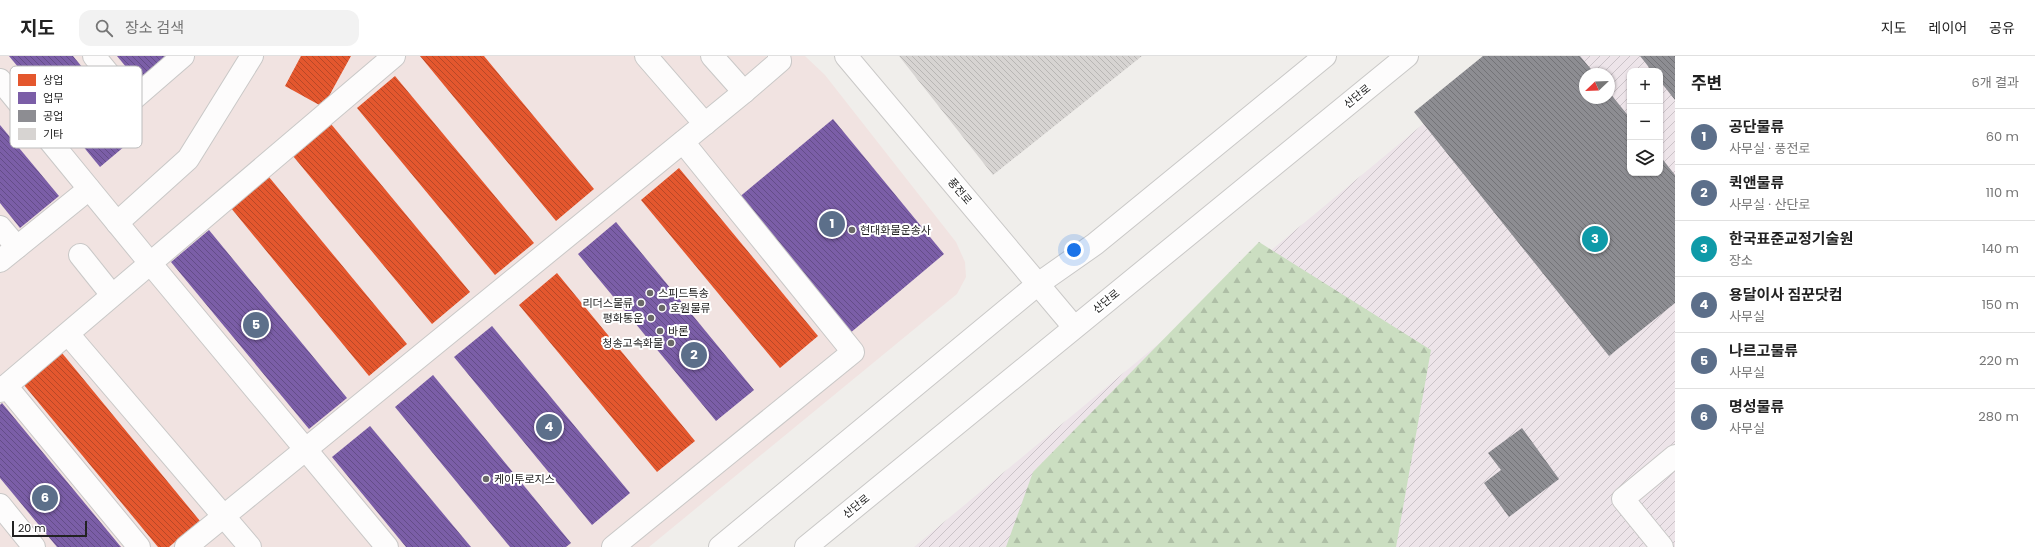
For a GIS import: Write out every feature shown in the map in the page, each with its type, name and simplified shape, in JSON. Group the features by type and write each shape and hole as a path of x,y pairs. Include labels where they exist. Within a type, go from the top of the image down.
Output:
{"street":[{"path":"94,56 102,66"},
{"path":"142,91 183,56"},
{"path":"117,223 188,159 252,56"},
{"path":"139,547 3,388 394,56"},
{"path":"646,56 705,124"},
{"path":"712,56 744,92"},
{"path":"186,547 744,92 780,61 779,56"},
{"name":"풍전로","path":"846,56 1074,327"},
{"path":"720,547 1038,284 1095,244 1325,56"},
{"name":"산단로","path":"806,547 1407,56"},
{"path":"0,80 10,92"},
{"path":"613,547 852,352 682,142"},
{"path":"56,148 387,547"},
{"path":"0,261 90,189"},
{"path":"0,227 17,247"},
{"path":"80,255 112,295"},
{"path":"68,334 250,547"},
{"path":"1662,547 1623,499 1675,456"},
{"path":"0,505 34,547"}],"shaded area":[{"path":"0,56 805,56 825,75 956,242 965,262 966,277 957,294 649,547 0,547"},
{"path":"1505,56 1675,56 1675,547 914,547"}],"green space":[{"path":"1259,242 1431,350 1396,547 1006,547 1033,472"}],"building: 상업":[{"path":"301,56 351,56 323,107 285,86"},
{"path":"420,56 484,56 594,189 556,221"},
{"path":"395,76 534,243 495,275 357,108"},
{"path":"331,124 470,292 432,324 293,156"},
{"path":"679,168 818,336 780,368 641,200"},
{"path":"269,177 407,344 369,376 231,208"},
{"path":"557,273 695,441 657,472 519,305"},
{"path":"62,353 200,521 169,547 158,547 24,385"}],"building: 업무":[{"path":"9,56 73,56 81,66 17,66"},
{"path":"117,56 173,56 142,82 142,66 125,66"},
{"path":"833,119 944,254 849,334 737,199"},
{"path":"0,125 10,137 10,148 19,148 59,196 20,228 0,203"},
{"path":"84,148 123,148 100,167"},
{"path":"616,222 754,390 716,421 578,254"},
{"path":"209,230 347,398 309,429 171,262"},
{"path":"492,326 630,493 592,525 454,357"},
{"path":"433,375 571,543 566,547 510,547 395,407"},
{"path":"2,403 121,547 57,547 0,478 0,405"},
{"path":"370,426 471,547 406,547 332,457"}],"building: 공업":[{"path":"1483,56 1580,56 1590,68 1579,68 1579,104 1615,104 1615,99 1627,114 1627,176 1663,176 1663,160 1675,175 1675,303 1609,356 1414,112"},
{"path":"1640,56 1675,56 1675,100 1663,85 1663,68 1650,68"},
{"path":"1522,428 1559,479 1509,517 1484,483 1501,470 1488,453"}],"building: 기타":[{"path":"899,56 1142,56 993,175"}],"place":[{"name":"공단물류","path":"832,224"},
{"name":"현대화물운송사","path":"852,230"},
{"name":"한국표준교정기술원","path":"1595,239"},
{"name":"스피드특송","path":"650,293"},
{"name":"리더스물류","path":"641,303"},
{"name":"호원물류","path":"662,308"},
{"name":"평화통운","path":"651,318"},
{"name":"나르고물류","path":"256,325"},
{"name":"바론","path":"660,331"},
{"name":"청송고속화물","path":"671,343"},
{"name":"퀵앤물류","path":"694,355"},
{"name":"용달이사 짐꾼닷컴","path":"549,427"},
{"name":"케이투로지스","path":"486,479"},
{"name":"명성물류","path":"45,498"}]}
